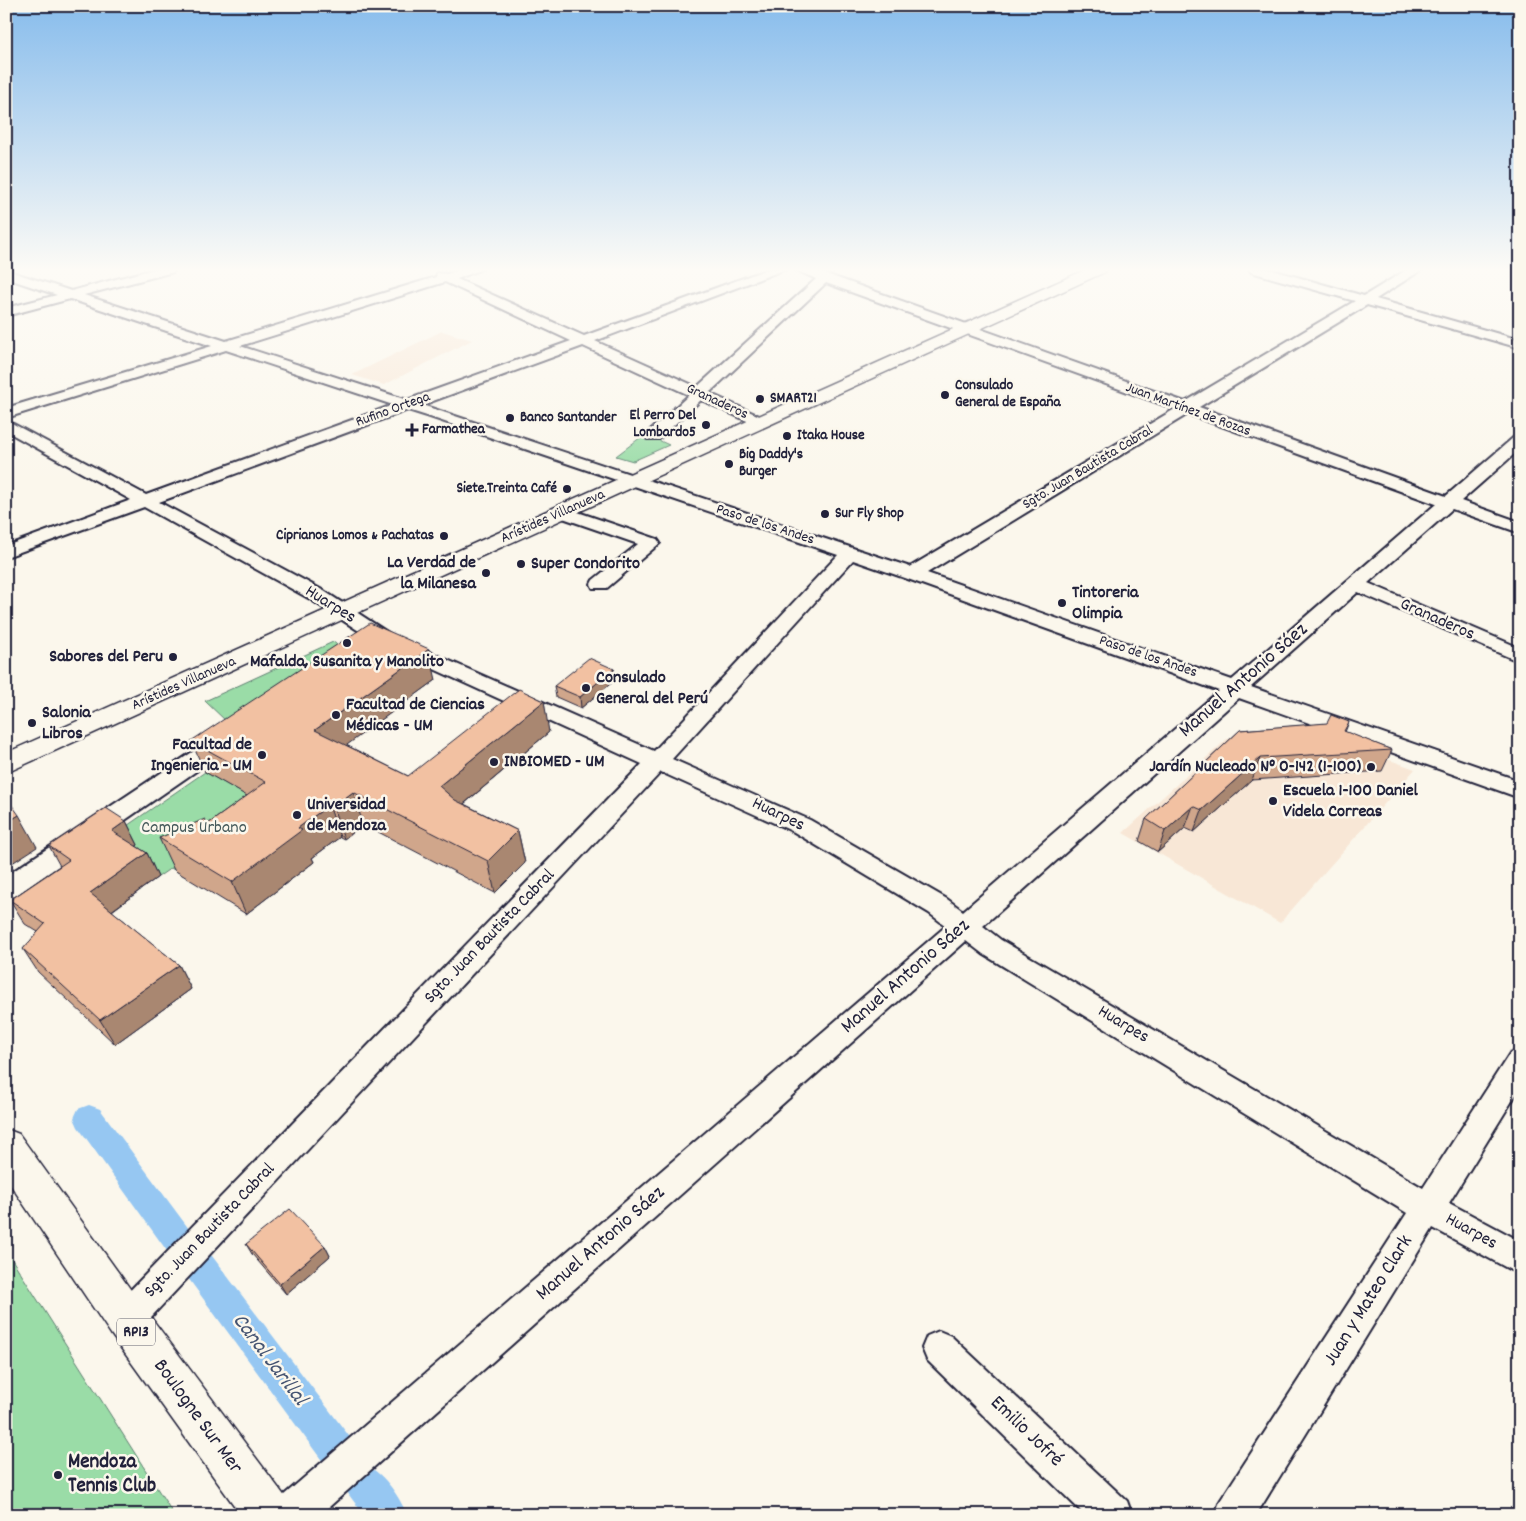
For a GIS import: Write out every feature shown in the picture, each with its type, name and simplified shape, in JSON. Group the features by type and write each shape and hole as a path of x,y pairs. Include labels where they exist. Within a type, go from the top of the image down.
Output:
{"main road":[{"name":"Arístides Villanueva","path":"6,764 944,340"},
{"name":"Boulogne Sur Mer","path":"6,1146 126,1319 269,1515"}],"street":[{"name":"Paso de los Andes","path":"207,340 408,405 912,574 1520,790"},
{"path":"6,414 245,340"},
{"name":"Granaderos","path":"584,340 761,422"},
{"name":"Rufino Ortega","path":"6,552 584,340"},
{"path":"653,436 756,340"},
{"name":"Juan Martínez de Rozas","path":"994,340 1520,528"},
{"name":"Sgto. Juan Bautista Cabral","path":"912,574 1300,340"},
{"path":"1506,340 1520,344"},
{"name":"Huarpes","path":"6,425 317,595 343,612 371,641 657,762 802,826 921,895 992,947 1428,1208 1520,1259"},
{"name":"Manuel Antonio Sáez","path":"291,1515 1520,440"},
{"path":"563,512 651,543 600,584"},
{"name":"Sgto. Juan Bautista Cabral","path":"126,1319 657,762 850,553"},
{"name":"Granaderos","path":"1355,584 1520,656"},
{"path":"6,889 241,729"},
{"name":"Juan y Mateo Clark","path":"1234,1515 1520,1062"},
{"name":"Emilio Jofré","path":"939,1348 1113,1515"}],"shaded area":[{"path":"424,340 472,340 384,385 352,375"},
{"name":"Escuela 1-100 Daniel Videla Correas","path":"1311,732 1415,769 1280,923 1123,833 1227,739"}],"green space":[{"path":"645,434 669,445 633,461 616,456"},
{"path":"333,642 342,647 227,722 205,701"},
{"name":"Campus Urbano","path":"205,772 279,814 191,880 171,868 158,877 124,855 118,832"},
{"path":"6,1250 174,1515 6,1515"}],"building":[{"path":"370,623 429,649 315,730 408,776 519,689 544,701 439,786 455,800 518,831 488,861 353,792 333,807 329,805 298,828 302,830 232,882 159,838 205,819 208,824 266,782 191,741"},
{"path":"589,658 614,669 580,697 554,686"},
{"path":"1331,715 1349,722 1344,731 1392,750 1260,758 1202,810 1193,806 1165,831 1146,819 1240,730 1327,723"},
{"path":"6,797 19,815 6,823"},
{"path":"106,808 126,821 112,831 147,853 90,893 179,965 100,1020 23,949 45,924 10,900 69,860 49,846"},
{"path":"290,1209 325,1246 280,1284 246,1244"}],"waterway":[{"name":"Canal Jarillal","path":"89,1118 178,1240"},
{"name":"Canal Jarillal","path":"200,1267 339,1453"},
{"name":"Canal Jarillal","path":"362,1482 388,1515"}],"place":[{"name":"Consulado General de España","path":"945,395"},
{"name":"SMART21","path":"760,399"},
{"name":"Banco Santander","path":"510,418"},
{"name":"El Perro Del Lombardo5","path":"706,425"},
{"name":"Farmathea","path":"412,430"},
{"name":"Itaka House","path":"787,436"},
{"name":"Big Daddy's Burger","path":"729,464"},
{"name":"Siete.Treinta Café","path":"567,489"},
{"name":"Sur Fly Shop","path":"825,514"},
{"name":"Ciprianos Lomos & Pachatas","path":"444,536"},
{"name":"Super Condorito","path":"521,564"},
{"name":"La Verdad de la Milanesa","path":"486,573"},
{"name":"Tintoreria Olimpia","path":"1062,603"},
{"name":"Mafalda, Susanita y Manolito","path":"347,643"},
{"name":"Sabores del Peru","path":"173,657"},
{"name":"Consulado General del Perú","path":"586,688"},
{"name":"Facultad de Ciencias Médicas - UM","path":"336,715"},
{"name":"Salonia Libros","path":"32,723"},
{"name":"Facultad de Ingenieria - UM","path":"262,755"},
{"name":"INBIOMED - UM","path":"494,762"},
{"name":"Jardín Nucleado N° 0-142 (1-100)","path":"1371,767"},
{"name":"Escuela 1-100 Daniel Videla Correas","path":"1273,801"},
{"name":"Universidad de Mendoza","path":"297,815"},
{"name":"Mendoza Tennis Club","path":"58,1475"}]}
